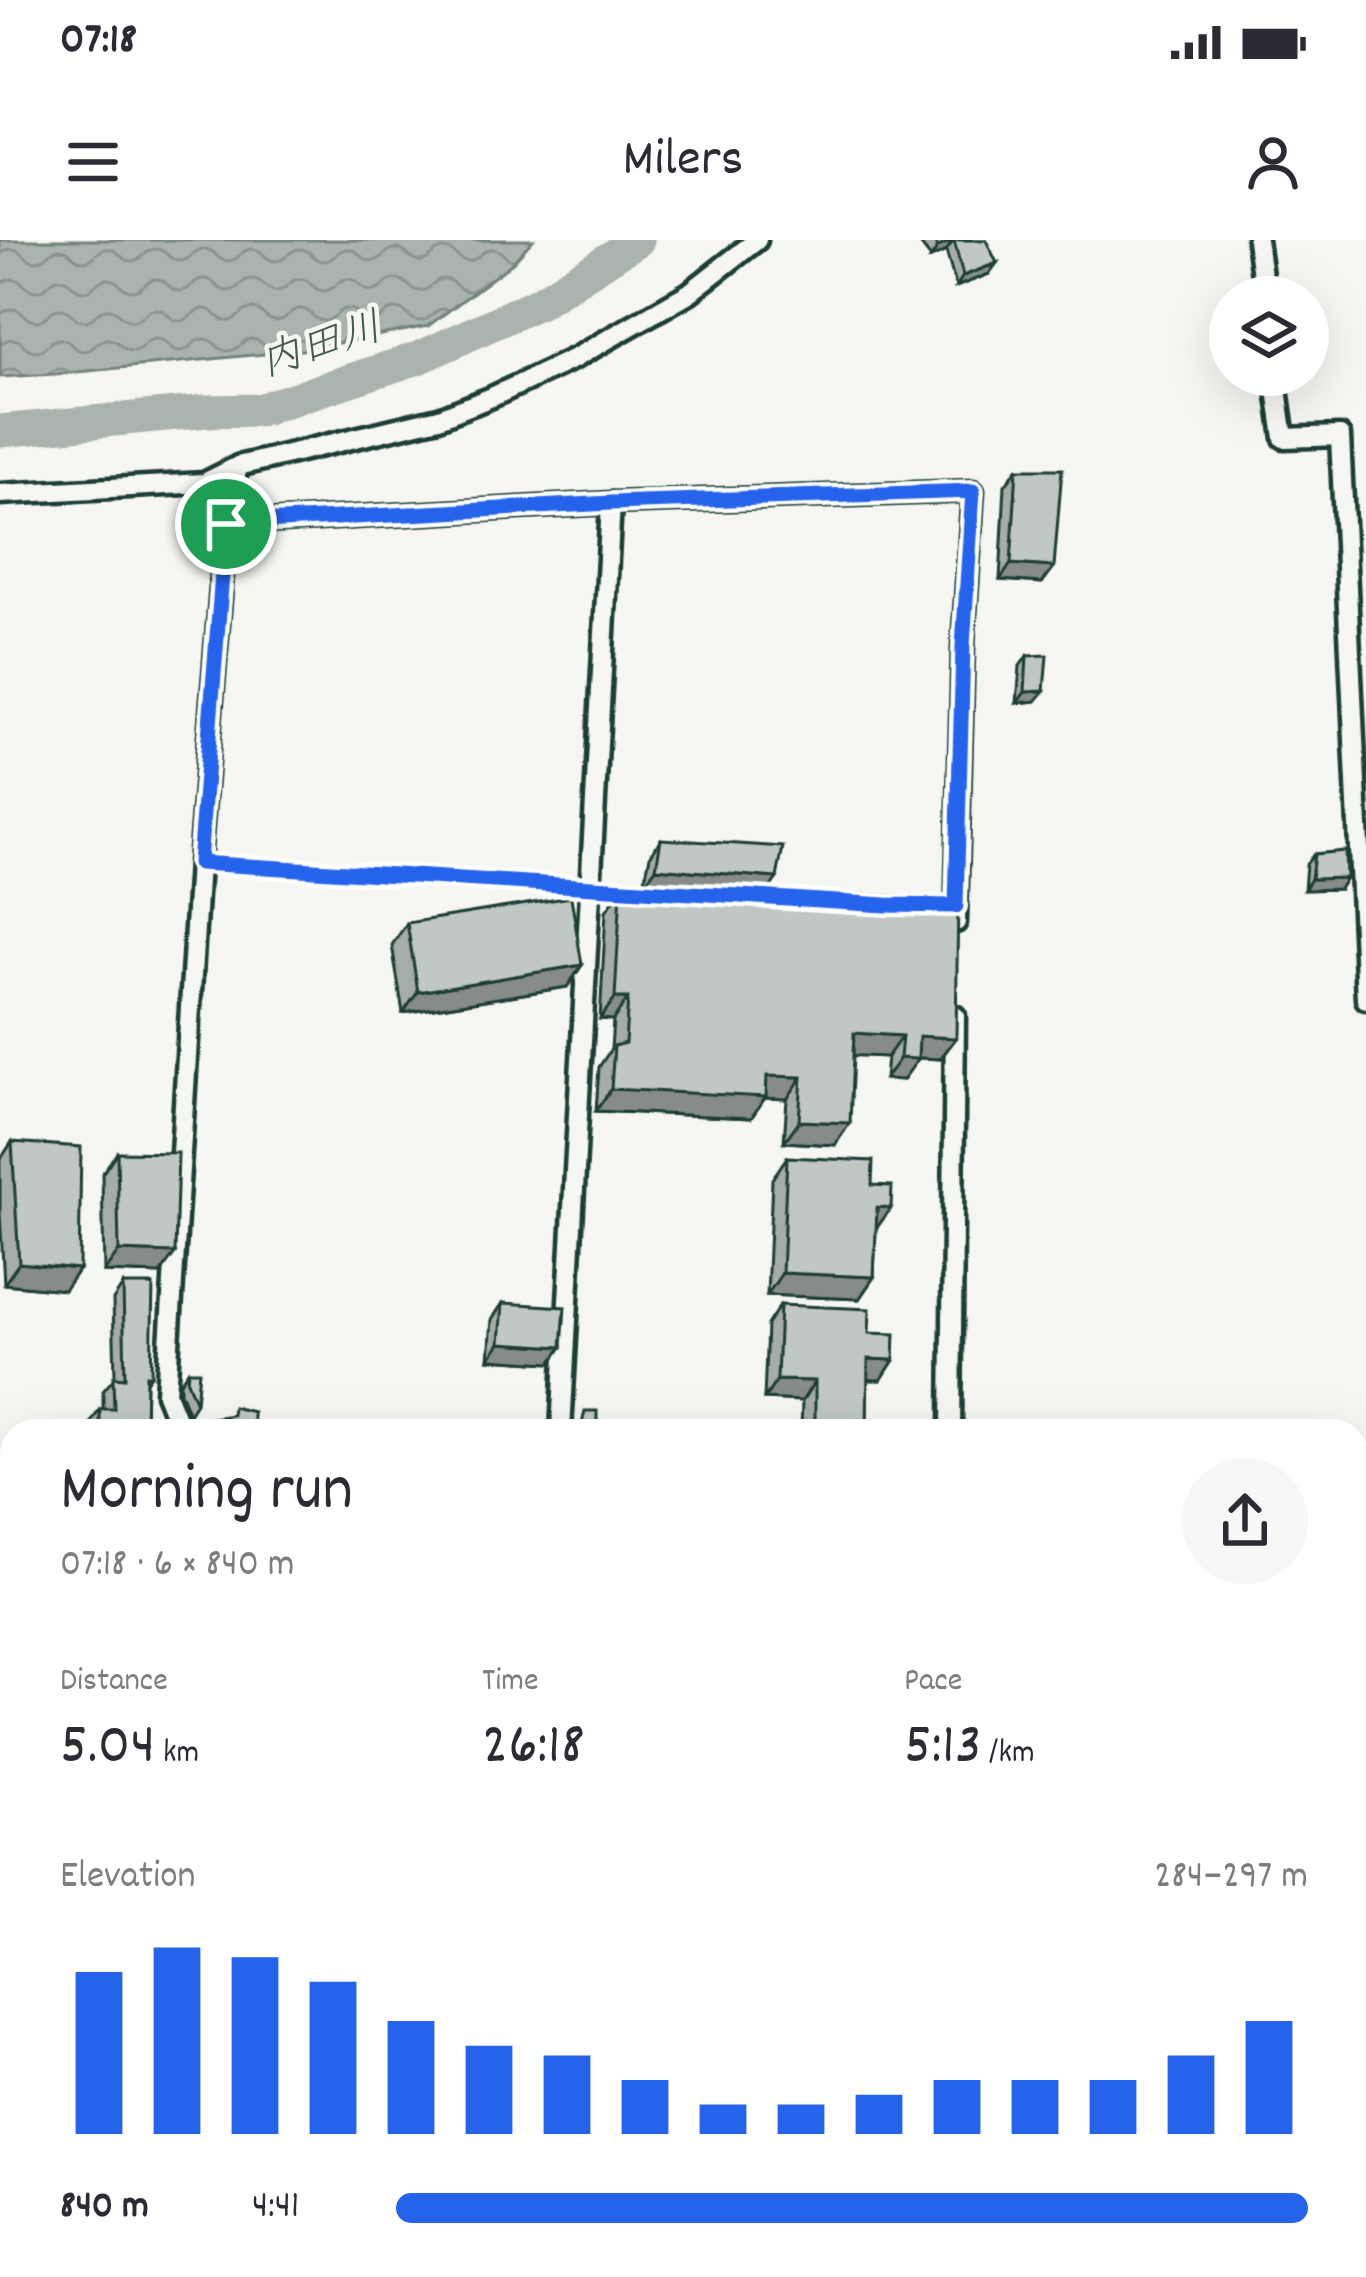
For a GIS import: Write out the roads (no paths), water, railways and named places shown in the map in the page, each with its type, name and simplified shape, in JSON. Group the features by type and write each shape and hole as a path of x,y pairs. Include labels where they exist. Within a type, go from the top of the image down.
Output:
{"street":[{"path":"0,494 204,483 238,466 439,418 575,358 689,293 758,240"},
{"path":"1257,240 1262,276"},
{"path":"1279,396 1284,438 1340,436 1366,999"},
{"path":"176,1419 166,1394 199,863 226,524 238,466"},
{"path":"226,524 611,503 973,491 963,646 956,930"},
{"path":"562,1419 611,503"},
{"path":"951,1419 955,1002"}],"water":[{"path":"0,240 533,240 510,265 428,326 296,351 0,377"}],"waterway":[{"name":"内田川","path":"0,431 259,410 421,357 540,302 638,240"}]}
